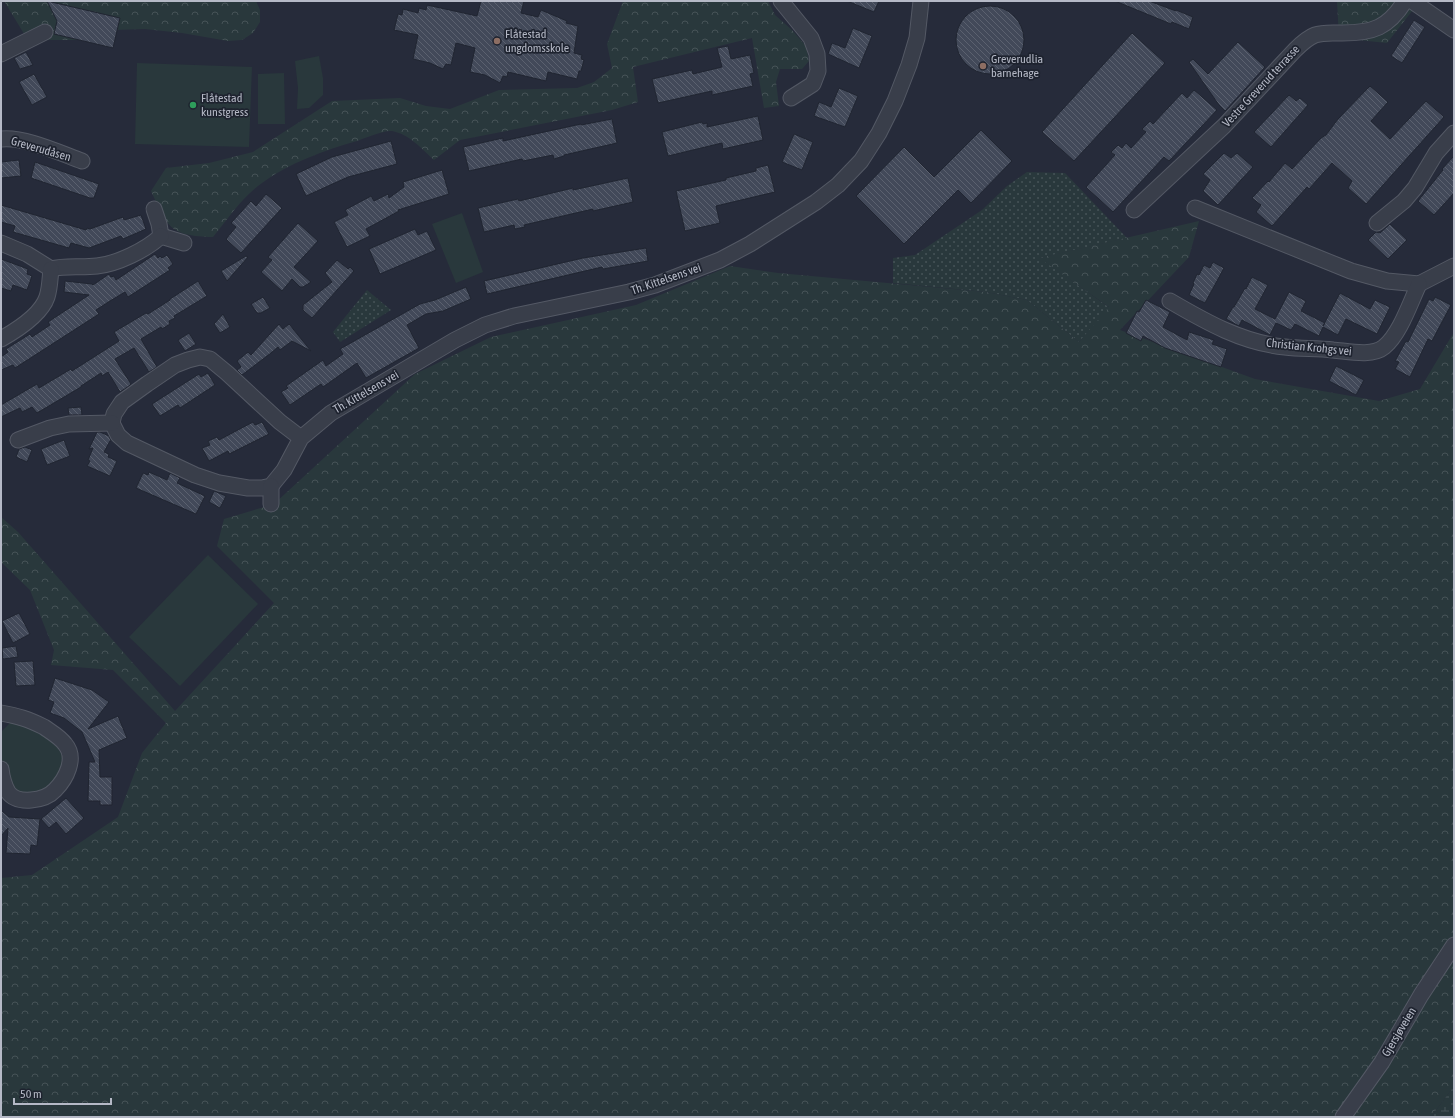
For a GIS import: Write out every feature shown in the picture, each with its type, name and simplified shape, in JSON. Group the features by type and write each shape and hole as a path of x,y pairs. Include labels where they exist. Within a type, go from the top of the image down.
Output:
{"street":[{"path":"782,1 811,38 817,54 818,70 813,84 791,98"},
{"name":"Th. Kittelsens vei","path":"271,486 284,470 301,438 331,412 455,340 486,325 514,316 655,285 720,260 750,244 816,202 850,174 880,133 895,101 909,65 917,38 921,1"},
{"name":"Vestre Greverud terrasse","path":"1134,210 1224,126 1307,39 1315,35 1326,33 1359,33 1384,26 1398,12 1404,1"},
{"path":"1412,1 1454,30"},
{"path":"1,54 45,32"},
{"path":"1377,223 1404,201 1415,188 1436,153 1454,133"},
{"name":"Greverudåsen","path":"1,139 23,141 82,161"},
{"path":"1195,208 1351,271 1387,281 1419,284 1454,266"},
{"path":"154,209 161,236"},
{"path":"161,236 184,243"},
{"path":"1,243 27,254 51,268 62,266 98,266 114,262 143,249 161,236"},
{"path":"1,339 28,322 39,310 47,297 51,268"},
{"name":"Christian Krohgs vei","path":"1170,301 1205,321 1250,340 1284,347 1362,353 1377,351 1384,347 1400,328 1419,284"},
{"path":"271,504 271,486 262,488 248,488 219,483 195,475 127,443 118,435 112,423 114,414 122,402 175,365 200,357 210,359 227,372 280,422 301,438"},
{"path":"18,440 50,428 112,423"},
{"path":"1,713 27,718 52,732 66,744 70,757 69,771 55,791 42,798 30,800 18,799 9,793 3,779 1,769"},
{"name":"Gjersjøveien","path":"1343,1117 1382,1062 1421,995 1454,945"}],"green space":[{"path":"4,1 256,1 260,10 260,22 253,33 242,40 228,41 182,33 145,29 114,30 77,40 37,40 26,37"},
{"path":"623,1 768,1 775,15 792,30 806,46 809,61 802,69 780,69 776,82 779,106 764,108 752,38 633,67 638,102 612,110 460,140 434,160 415,142 404,135 392,131 380,133 308,158 284,169 255,188 236,208 213,237 188,235 172,228 162,214 151,191 166,168 209,163 253,152 332,101 400,98 426,106 450,109 499,90 577,88 594,82 612,68 607,44"},
{"path":"1337,1 1420,1 1387,43 1339,38"},
{"path":"319,56 323,78 323,95 309,108 297,109 298,88 295,61"},
{"name":"Flåtestad kunstgress","path":"137,63 252,67 249,147 135,144"},
{"path":"284,73 285,124 258,124 258,74"},
{"path":"1027,172 1065,173 1127,238 1040,258 1110,308 1079,342 1027,300 986,292 893,283 893,258 915,255 982,210 1007,186"},
{"path":"462,213 483,272 456,283 432,224"},
{"path":"1199,221 1189,257 1120,330 1255,379 1379,401 1420,389 1454,332 1454,943 1431,968 1454,961 1454,1086 1431,1117 1,1117 1,878 32,875 118,817 142,753 166,723 113,670 51,665 54,650 30,590 1,562 1,517 18,532 175,711 274,603 217,546 224,519 274,504 415,374 491,337 636,305 730,266 778,273 986,292 1027,300 1079,342 1109,307 1039,258"},
{"path":"367,290 391,310 340,342 333,332"},
{"path":"208,555 258,604 180,686 129,637"},
{"path":"18,715 69,750 55,791 19,799 1,769 1,732"},
{"path":"1454,1086 1454,1117 1431,1117"}],"building":[{"path":"47,1 120,18 113,48 54,34 57,21"},
{"name":"Flåtestad ungdomsskole","path":"481,1 524,1 521,13 538,17 541,10 567,21 566,23 578,26 574,53 582,55 581,59 584,60 577,79 548,72 546,81 508,72 507,77 503,76 500,83 485,75 470,72 475,48 456,43 451,65 446,64 443,69 430,63 413,59 418,35 394,30 398,14 402,15 403,9 418,13 419,8 426,10 427,5 477,16"},
{"path":"847,1 879,1 874,12"},
{"path":"1115,1 1149,1 1193,17 1189,29 1172,22 1171,24"},
{"path":"990,6 1003,9 1014,16 1021,27 1024,40 1021,53 1014,64 1003,71 990,74 977,71 966,64 959,53 956,40 959,27 966,16 977,9"},
{"path":"1414,20 1425,27 1402,63 1391,56"},
{"path":"853,28 872,36 859,68 828,54 832,43 845,48"},
{"path":"1132,33 1165,63 1074,161 1042,132"},
{"path":"1238,42 1265,67 1225,111 1219,105 1189,62 1193,59 1208,74"},
{"path":"728,46 731,59 750,55 754,73 750,74 753,86 712,95 712,91 658,103 652,79 692,70 693,74 722,67 717,48"},
{"path":"26,52 33,65 20,69 14,58"},
{"path":"34,74 47,97 32,105 19,82"},
{"path":"1370,86 1388,102 1371,121 1390,139 1426,101 1444,117 1366,204 1348,188 1352,181 1332,163 1309,189 1307,187 1272,226 1256,212 1261,205 1252,198 1268,181 1269,182 1285,163 1292,169 1321,138 1326,135 1338,119"},
{"path":"839,88 858,96 845,127 814,116 819,102 831,107"},
{"path":"1194,90 1217,110 1169,161 1164,157 1113,212 1086,187 1115,155 1111,152 1118,145 1122,148 1126,143 1131,148 1146,132 1142,129 1150,121 1153,124 1182,93 1187,98"},
{"path":"1289,95 1296,101 1300,98 1308,105 1271,147 1254,132"},
{"path":"758,116 763,140 723,149 722,143 668,156 662,132 702,122 703,124 707,123 707,127"},
{"path":"612,119 617,143 564,155 554,159 553,155 523,161 522,159 469,171 463,147 503,138 503,141 581,124"},
{"path":"981,130 1012,161 971,203 958,190 904,244 856,196 904,147 934,177"},
{"path":"794,134 813,142 802,170 782,162"},
{"path":"391,141 397,164 348,177 306,196 296,174 332,157"},
{"path":"1224,153 1231,158 1237,153 1253,167 1218,205 1203,191 1210,180 1203,174"},
{"path":"1454,156 1454,193 1434,215 1418,201 1443,170 1442,169"},
{"path":"19,160 21,176 1,178 1,162"},
{"path":"35,162 99,184 94,198 90,198 31,178"},
{"path":"768,165 775,192 716,206 720,223 685,231 676,191 726,180 726,178 756,171 756,168"},
{"path":"442,170 449,194 398,210 399,211 366,229 370,236 347,247 334,222 348,215 345,210 371,196 374,201 388,194 389,198 404,187 403,182"},
{"path":"628,178 633,202 593,211 593,209 524,225 525,227 515,229 514,225 484,232 478,208"},
{"path":"266,194 282,208 241,253 226,239 236,227 231,223 251,201 256,206"},
{"path":"1,205 86,230 87,228 90,229 123,217 124,220 141,215 146,229 123,239 121,236 89,248 71,243 69,248 13,232 15,226 1,222"},
{"path":"298,223 318,241 294,267 311,282 303,287 300,287 292,279 282,291 261,272 272,260 268,257"},
{"path":"1390,224 1407,240 1388,259 1368,240 1376,232 1380,233"},
{"path":"415,229 418,235 427,231 436,250 380,274 369,249"},
{"path":"646,248 648,261 603,269 602,267 487,294 484,281 583,258"},
{"path":"155,254 158,258 160,256 162,258 167,255 173,264 168,268 170,270 128,297 125,292 110,301 96,310 99,314 15,368 13,365 1,370 1,357 8,352 6,349 30,334 32,337 50,325 48,322 89,295 64,292 65,281 93,285 109,274 111,277 114,276 116,280"},
{"path":"246,256 248,257 227,281 221,271"},
{"path":"1,259 28,269 27,274 32,276 27,290 13,285 11,291 1,288"},
{"path":"337,260 348,269 350,267 354,271 312,318 303,310 303,305 332,282 325,273"},
{"path":"1213,262 1224,268 1205,303 1189,295 1197,274 1199,275 1204,265 1210,268"},
{"path":"1252,277 1268,285 1255,309 1275,319 1289,292 1306,301 1301,311 1325,323 1340,293 1370,309 1375,300 1390,307 1377,334 1346,319 1338,335 1323,327 1319,336 1295,324 1291,330 1276,323 1270,335 1242,320 1239,326 1226,319 1245,288 1246,289"},
{"path":"198,281 207,296 174,316 175,318 169,321 170,324 162,329 161,327 141,339 157,367 149,372 134,348 115,359 131,384 120,392 108,372 102,376 101,373 81,387 37,413 32,407 22,412 20,408 1,417 1,405 37,384 39,388 71,369 72,371 119,341 114,332 146,313 148,314"},
{"path":"466,287 471,299 443,311 426,314 407,325 419,348 366,378 357,363 323,387 321,384 290,405 281,392 288,388 286,386 323,360 326,366 343,354 340,349 420,304 435,300"},
{"path":"263,297 270,308 261,313 257,313 251,304"},
{"path":"1435,297 1451,305 1432,341 1428,339 1410,377 1395,369 1399,362 1395,361 1406,341 1408,342 1429,299 1433,301"},
{"path":"1146,300 1170,312 1163,327 1187,340 1189,332 1214,340 1212,344 1227,349 1221,367 1165,348 1143,336 1141,341 1126,333 1137,311 1139,312"},
{"path":"223,314 230,327 220,333 214,324"},
{"path":"279,324 283,329 289,324 311,351 292,341 280,350 278,347 242,375 237,370 241,367 237,361 248,352 251,355"},
{"path":"189,333 196,344 185,351 178,340"},
{"path":"1336,366 1364,380 1356,395 1329,381"},
{"path":"208,373 215,385 180,408 178,405 160,416 152,404 199,374 201,377"},
{"path":"81,407 82,415 69,415 68,408"},
{"path":"253,422 255,425 262,422 269,434 229,454 228,451 209,461 202,448 210,445 208,441 217,437 219,440"},
{"path":"97,432 109,436 111,441 104,452 109,454 108,457 117,461 110,476 87,466 90,461 88,460 93,448 89,449"},
{"path":"64,440 70,456 47,465 41,449"},
{"path":"25,447 32,450 27,462 16,457 19,449"},
{"path":"149,472 167,480 170,473 180,478 177,483 205,496 196,514 136,488 143,473 148,475"},
{"path":"214,491 226,496 220,508 209,502"},
{"path":"19,613 30,634 13,643 2,621"},
{"path":"16,646 18,657 3,659 2,648"},
{"path":"33,661 35,685 16,686 14,662"},
{"path":"55,678 92,690 109,702 88,729 118,716 127,738 99,750 100,777 112,777 112,805 100,805 100,801 88,801 89,762 95,762 82,732 64,718 50,713 54,702 48,700"},
{"path":"66,798 84,818 66,834 56,822 49,828 41,819"},
{"path":"1,810 9,817 40,819 37,846 31,845 30,854 6,853 8,828 1,836"}],"place":[{"name":"Flåtestad ungdomsskole","path":"497,41"},
{"name":"Greverudlia barnehage","path":"983,66"},
{"name":"Flåtestad kunstgress","path":"193,105"}]}
